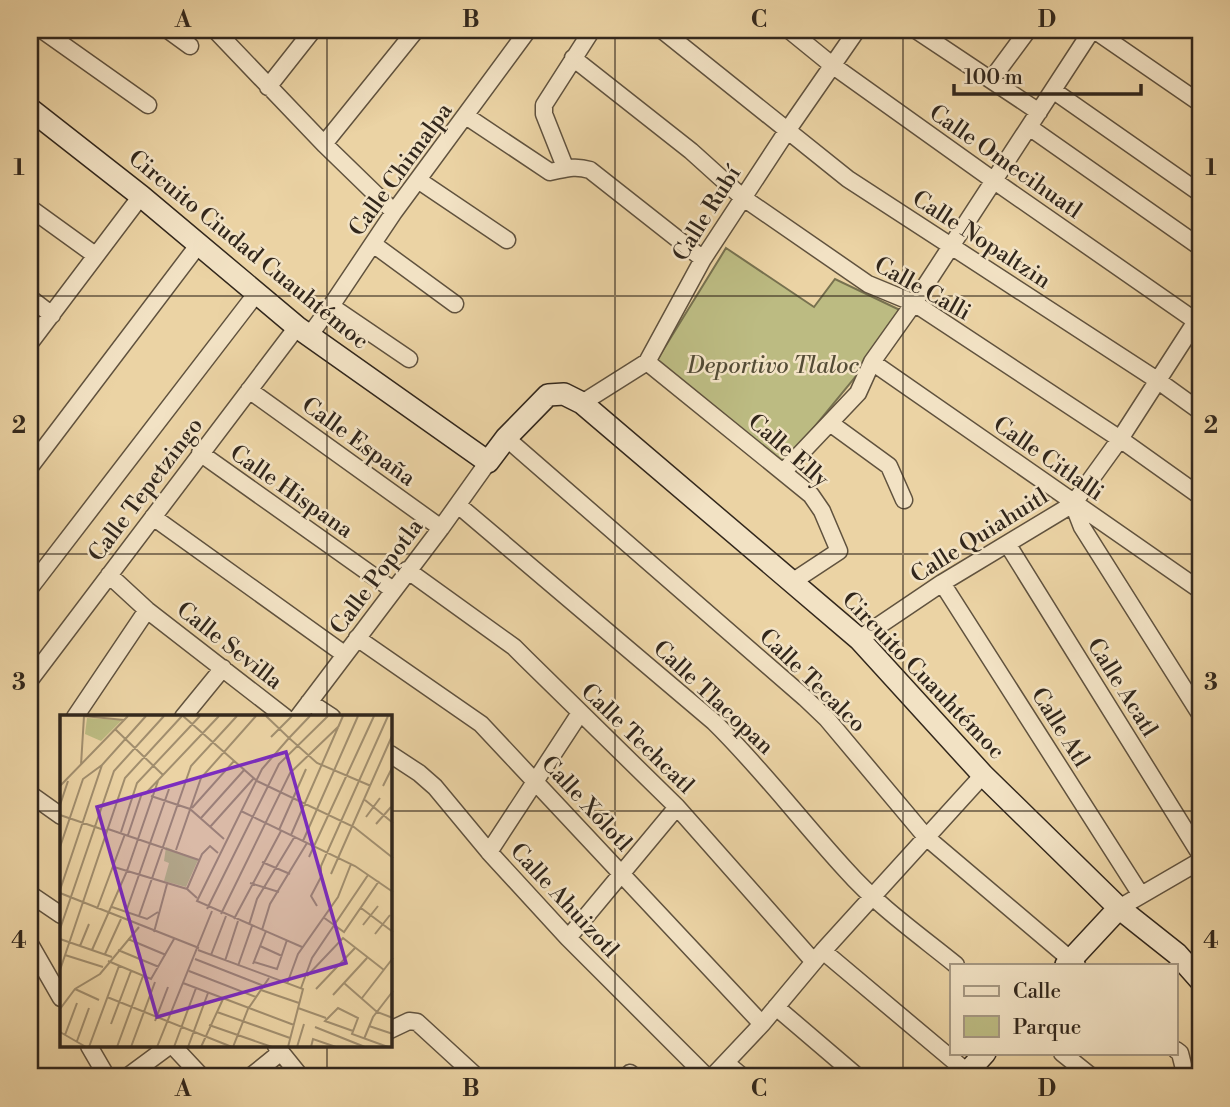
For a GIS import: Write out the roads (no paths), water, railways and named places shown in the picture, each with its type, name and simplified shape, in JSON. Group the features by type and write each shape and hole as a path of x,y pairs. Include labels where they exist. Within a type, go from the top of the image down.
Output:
{"street":[{"path":"42,30 148,106"},
{"path":"169,30 190,46"},
{"path":"215,30 324,144 394,212"},
{"path":"268,87 313,30"},
{"path":"324,144 415,30"},
{"path":"506,30 515,46"},
{"name":"Calle Chimalpa","path":"303,331 331,306 394,212 528,30"},
{"path":"565,167 544,114 544,105 592,30"},
{"name":"Calle Nopaltzin","path":"662,30 848,179 1157,380 1200,411"},
{"name":"Calle Omecihuatl","path":"789,30 832,65 993,180 1199,320"},
{"name":"Calle Rubí","path":"573,399 647,362 703,259 742,197 858,30"},
{"path":"991,80 1028,30"},
{"path":"784,471 858,393 872,362 914,303 1093,30 1200,103"},
{"path":"922,32 1039,113"},
{"name":"Calle Calli","path":"573,58 691,151 742,197 867,284 914,303 1200,496"},
{"path":"1054,92 1200,193"},
{"name":"Circuito Ciudad Cuauhtémoc","path":"30,109 141,196 303,331 488,462"},
{"path":"466,116 550,173 565,167 590,170 703,259"},
{"path":"1029,127 1200,247"},
{"path":"418,180 507,240"},
{"path":"30,343 141,196"},
{"path":"30,208 95,255"},
{"path":"30,467 199,244"},
{"path":"373,244 455,304"},
{"path":"30,588 256,294"},
{"path":"30,298 52,315"},
{"path":"331,306 409,359"},
{"name":"Calle Quiahuitl","path":"859,639 942,583 1073,504 1199,320"},
{"name":"Calle Tepetzingo","path":"33,668 109,575 249,390 303,331"},
{"name":"Calle Elly","path":"647,362 811,495 839,547 836,554 792,582"},
{"name":"Calle Citlalli","path":"872,362 1200,590"},
{"name":"Calle España","path":"249,390 442,528"},
{"path":"488,462 506,438 548,395 573,399"},
{"name":"Circuito Cuauhtémoc","path":"573,399 859,639 983,775 1119,908 1177,954 1200,980"},
{"path":"830,423 889,466 904,500"},
{"name":"Calle Tecalco","path":"506,438 820,712 926,838 1072,964"},
{"name":"Calle Hispana","path":"200,453 393,590"},
{"name":"Calle Popotla","path":"300,715 407,570 442,528 488,462"},
{"path":"1073,504 1082,527 1200,714"},
{"name":"Calle Tlacopan","path":"458,505 714,722 744,751 847,871 873,897 955,964"},
{"path":"153,517 344,654"},
{"name":"Calle Acatl","path":"1008,545 1200,854"},
{"name":"Calle Techcatl","path":"407,570 514,648 677,807 819,956 968,1076"},
{"name":"Calle Sevilla","path":"109,575 147,610 282,715"},
{"name":"Calle Atl","path":"942,583 1141,895"},
{"name":"Calle Sevilla","path":"76,715 147,610"},
{"name":"Calle Xólotl","path":"357,638 481,724 762,1024"},
{"path":"185,715 223,668"},
{"path":"310,702 329,715"},
{"path":"489,852 580,713"},
{"name":"Calle Ahuizotl","path":"392,755 435,787 489,852 568,939 710,1077"},
{"path":"710,1077 762,1024 819,956 983,775"},
{"path":"30,794 60,815"},
{"path":"568,939 677,807"},
{"path":"1072,964 1119,908 1200,861"},
{"path":"30,894 60,914"},
{"path":"30,944 60,996"},
{"path":"776,1007 858,1077"},
{"path":"392,1029 409,1021 417,1022 477,1077"},
{"path":"90,1048 107,1077"},
{"path":"127,1077 168,1048"},
{"path":"173,1048 202,1077"},
{"path":"250,1077 278,1049 300,1077"},
{"path":"1178,1051 1186,1077"},
{"path":"968,1076 984,1054"},
{"path":"1063,1054 1092,1077"},
{"path":"726,1063 743,1077"},
{"path":"452,1077 464,1066"}],"park label":[{"name":"Deportivo Tlaloc","path":"773,365"}]}
